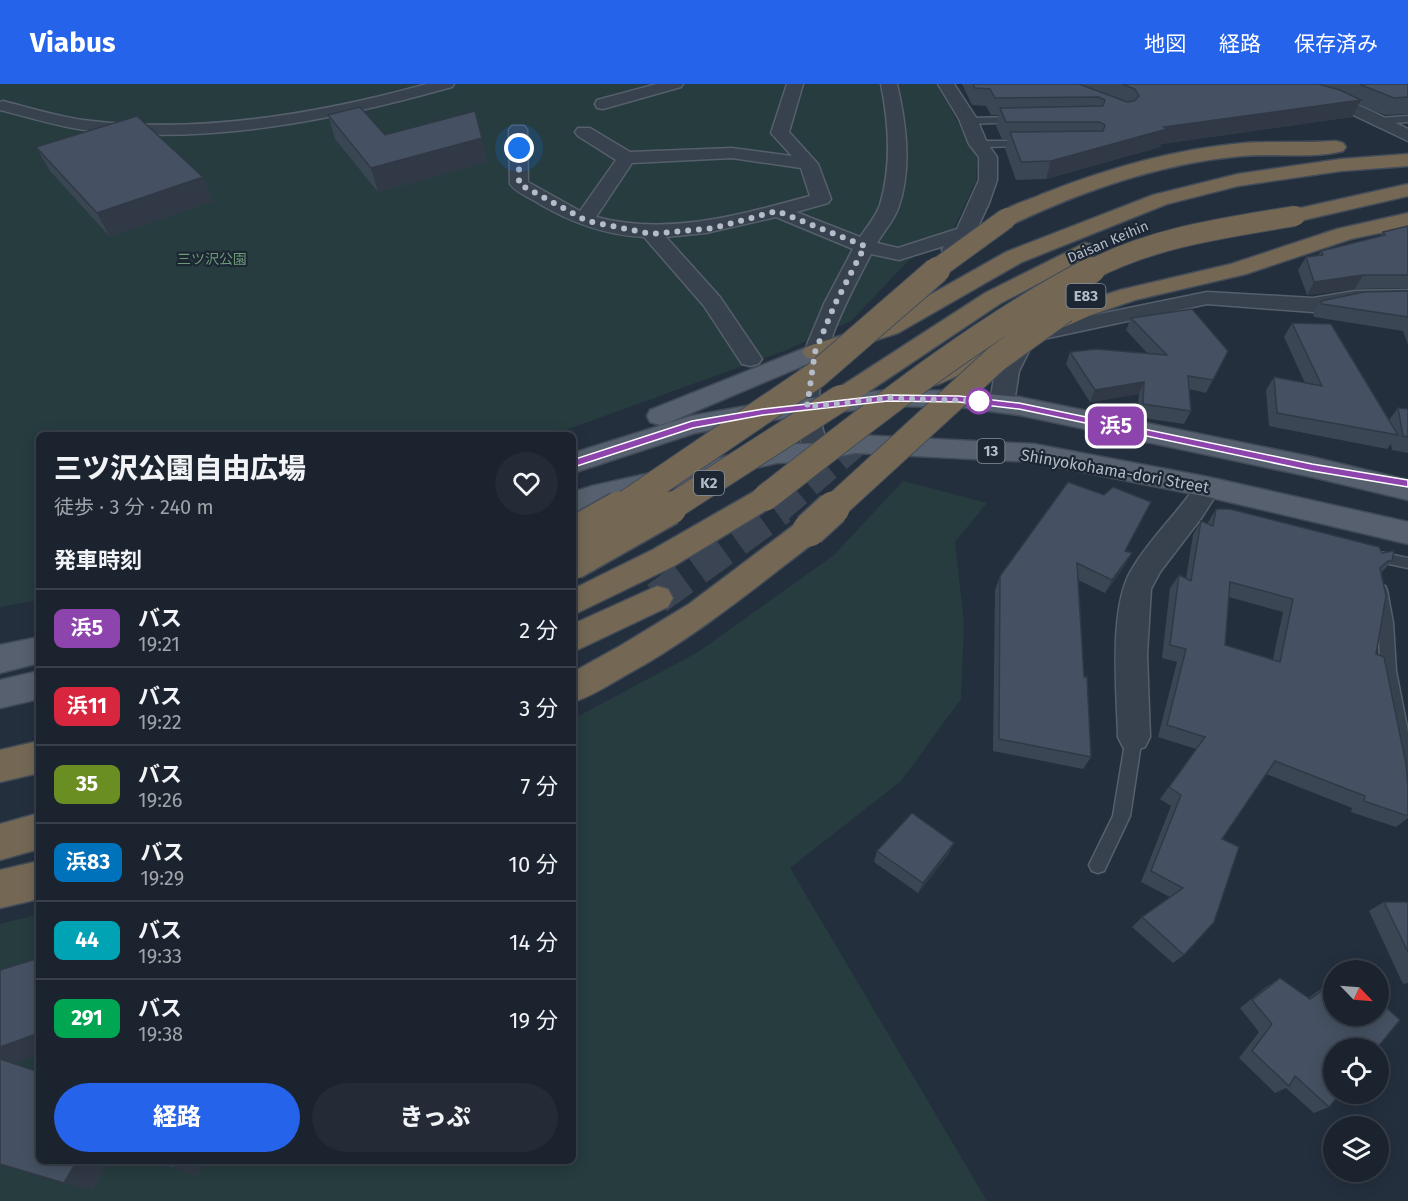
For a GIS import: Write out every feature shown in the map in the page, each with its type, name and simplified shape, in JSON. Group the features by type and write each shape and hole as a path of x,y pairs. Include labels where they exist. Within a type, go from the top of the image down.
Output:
{"highway":[{"path":"1376,142 1399,129"},
{"path":"576,532 625,505 816,375 931,274 1007,218 1084,184 1152,166 1231,151 1355,145"},
{"path":"1014,257 1039,229 1123,189 1202,169 1323,148"},
{"path":"815,352 889,328 1014,257 1160,199 1238,180 1341,165 1408,160"},
{"name":"Daisan Keihin","path":"841,398 993,298 1100,243 1189,211 1310,183 1408,166"},
{"name":"E83","path":"576,686 632,656 700,613 809,530 909,436 1005,352 1100,287 1136,268 1250,227 1408,190"},
{"path":"576,602 663,558 765,498 875,413 986,334 1078,277 1138,249 1197,233 1295,216"},
{"path":"816,452 888,398 1082,310 1128,295 1238,269 1345,234 1408,220"},
{"name":"K2","path":"576,561 670,508 841,398"},
{"path":"576,638 657,598"},
{"path":"0,766 36,758"},
{"path":"0,842 36,832"},
{"path":"0,889 36,881"}],"main road":[{"path":"576,462 607,439 815,352"},
{"path":"576,462 692,425 807,407 888,398 959,399 1002,403 1312,467 1408,490"},
{"name":"Shinyokohama-dori Street","path":"576,502 592,496 777,454 816,452 856,444 1034,453 1208,487 1408,533"},
{"path":"1312,467 1408,483"},
{"path":"0,659 36,651"},
{"path":"0,694 36,686"}],"street":[{"path":"1,106 92,126 169,128 307,115 446,84"},
{"path":"603,104 675,84"},
{"path":"518,130 519,184 585,220 652,234 714,228 821,199 809,164 780,132 795,84"},
{"path":"816,452 807,407 815,352 835,304 865,246 889,207 898,156 894,108 889,84"},
{"path":"815,352 900,308 928,283 965,233 988,180 988,157 978,144 969,121 946,84"},
{"path":"1277,84 1324,89 1338,101 1399,129"},
{"path":"584,132 626,158 732,153 809,164"},
{"path":"585,220 626,158"},
{"path":"777,211 865,246 899,254 965,233"},
{"path":"652,234 712,302 750,359"},
{"path":"1002,403 1007,371 1025,336 1207,298 1313,305 1355,297 1408,296"},
{"path":"1134,737 1134,600 1142,578 1194,512 1208,487"}],"lane":[{"path":"969,121 1026,120"},
{"path":"978,144 1036,144"},
{"path":"1376,560 1375,555 1408,563"},
{"path":"1378,581 1386,622 1388,670 1408,773"},
{"path":"1098,865 1120,816 1134,737"}],"green space":[{"name":"三ツ沢公園","path":"0,84 937,84 977,158 976,181 952,232 909,260 851,321 784,351 560,432 36,432 36,601 0,607"},
{"path":"903,481 987,503 955,542 964,623 961,699 901,781 790,868 987,1201 0,1201 0,924 36,915 36,1164 576,1164 576,717 698,652 834,555"}],"building":[{"path":"973,84 1079,84 1127,102 1134,101 1139,96 1135,89 1122,84 1318,84 1340,90 1361,100 1164,127 1167,129 1051,161 1021,162 1010,132 1103,131 1105,125 1100,122 1006,122 1000,108 1103,106 1105,100 1099,97 995,98 990,89 975,88"},
{"path":"1359,84 1408,84 1408,97 1394,98"},
{"path":"360,107 385,135 475,111 482,138 371,168 328,115"},
{"path":"137,116 203,177 97,213 36,147"},
{"path":"1408,226 1408,275 1363,275 1314,282 1306,257 1323,255 1321,251 1385,235 1383,232"},
{"path":"1408,291 1408,317 1322,304 1321,301 1364,292"},
{"path":"1192,309 1228,351 1213,380 1188,376 1191,411 1143,404 1144,382 1095,390 1070,352 1096,349 1167,355 1131,318"},
{"path":"1292,323 1331,324 1398,435 1277,413 1274,377 1322,386"},
{"path":"1398,408 1408,409 1408,437 1403,436"},
{"path":"1068,482 1104,495 1113,487 1151,502 1125,551 1132,553 1112,580 1077,563 1091,757 999,739 1000,576"},
{"path":"1216,509 1230,509 1379,547 1382,553 1394,551 1392,561 1388,561 1380,568 1386,596 1376,654 1384,657 1406,764 1408,816 1364,801 1365,796 1275,761 1222,839 1239,847 1214,922 1184,955 1142,917 1183,888 1151,871 1181,795 1169,787 1205,737 1167,725 1186,649 1170,645 1179,575 1191,581 1201,521 1213,526","holes":["1230,582 1293,599 1280,662 1225,645"]},
{"path":"912,813 954,843 923,883 877,851"},
{"path":"1384,902 1408,902 1408,952"},
{"path":"36,959 36,1034 0,1047 0,970"},
{"path":"1280,978 1310,999 1323,990 1323,1026 1389,1026 1389,1010 1400,1020 1385,1038 1323,1038 1323,1102 1295,1076 1289,1086 1252,1051 1272,1024 1252,1000"},
{"path":"0,1059 36,1071 36,1164 75,1164 64,1183 0,1164"},
{"path":"163,1164 175,1164 173,1168"}],"tunnel":[{"path":"779,510 856,444"},
{"path":"657,598 781,508"}],"bus line":[{"name":"浜5","path":"576,462 692,425 763,412 888,398 959,399 1019,406 1312,467 1408,483"}],"route":[{"path":"519,148 519,184 587,221 652,234 714,228 777,211 865,246 835,304 815,352 807,407 888,398 981,401 979,401"}]}
